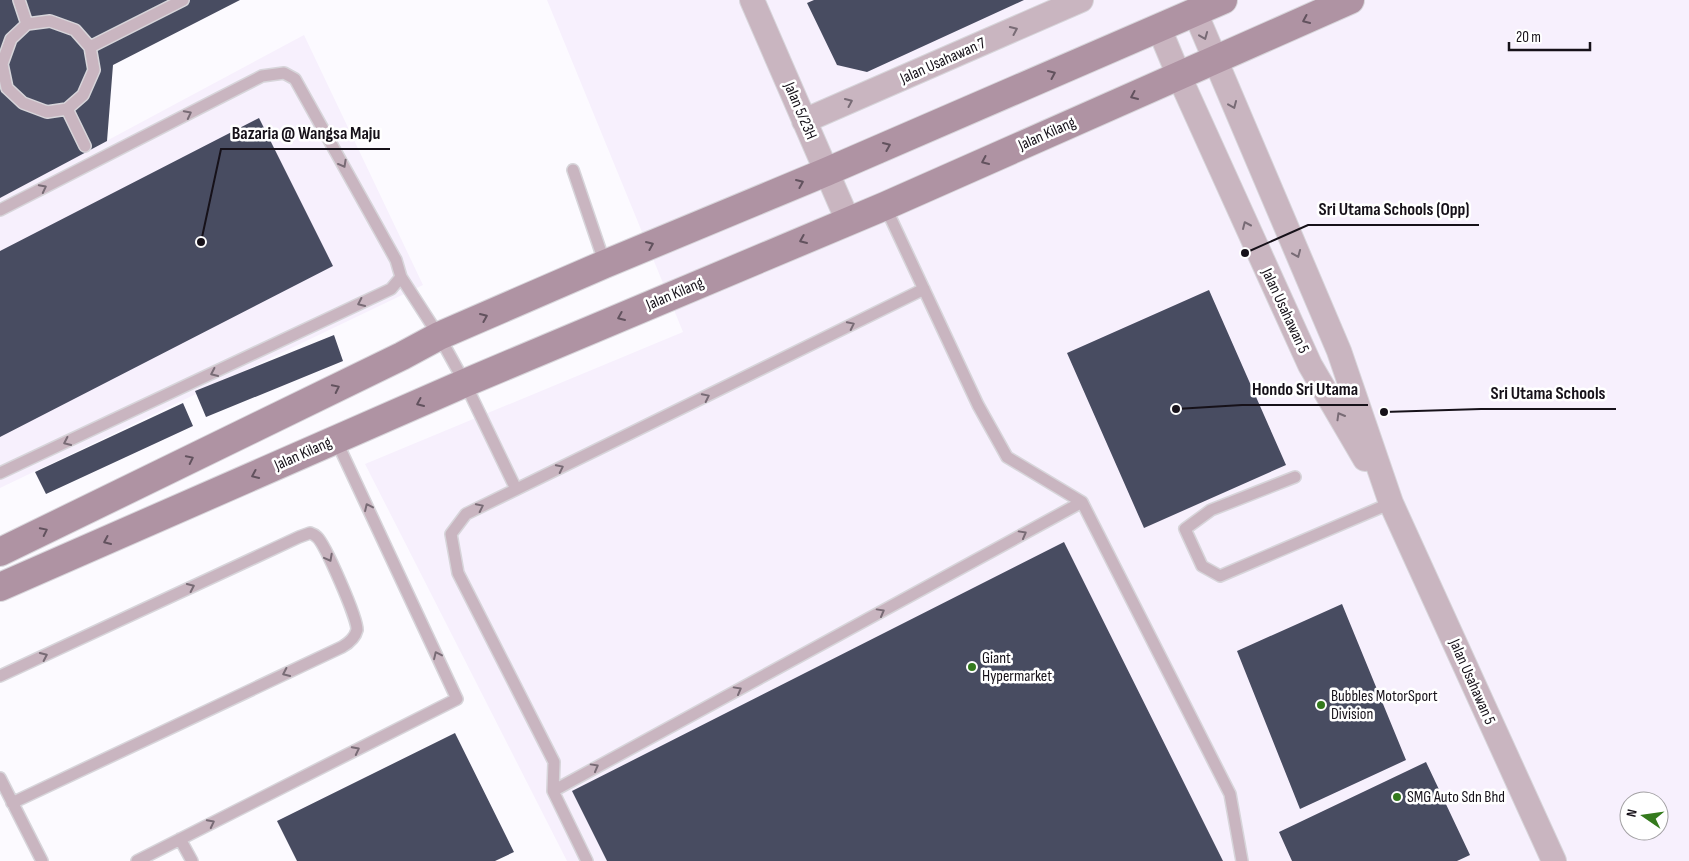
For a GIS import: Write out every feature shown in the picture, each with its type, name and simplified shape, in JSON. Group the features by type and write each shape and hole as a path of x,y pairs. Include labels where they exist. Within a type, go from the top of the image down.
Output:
{"main road":[{"path":"0,552 402,356 439,336 605,264 826,172 1223,0"},
{"name":"Jalan Kilang","path":"0,587 465,383 885,206 1350,0"}],"street":[{"name":"Jalan Usahawan 7","path":"804,121 1081,0"},
{"name":"Jalan 5/23H","path":"754,1 848,221"},
{"name":"Jalan Usahawan 5","path":"1194,12 1339,351 1391,503 1554,861"},
{"name":"Jalan Usahawan 5","path":"1159,28 1178,76 1310,365 1391,503"}],"lane":[{"path":"19,0 27,24"},
{"path":"90,47 183,0"},
{"path":"50,21 75,30 90,47 94,70 83,95 67,109 47,112 23,103 4,90 2,64 10,39 27,24 50,21"},
{"path":"0,210 262,76 284,73 296,79 396,260 401,277 439,336 465,383 516,489"},
{"path":"67,109 85,146"},
{"path":"572,170 605,264"},
{"path":"885,206 978,404 1007,457 1082,502 1230,794 1242,861"},
{"path":"0,473 391,289 401,277"},
{"path":"587,861 552,791 554,762 458,573 451,534 466,514 924,289"},
{"path":"136,861 457,699 336,440"},
{"path":"1296,477 1212,510 1185,529 1202,566 1220,576 1391,503"},
{"path":"552,791 1082,502"},
{"path":"0,676 299,536 310,534 318,538 332,564 350,602 357,629 348,644 12,803"},
{"path":"0,778 42,861"},
{"path":"180,839 192,861"}],"shaded area":[{"path":"547,0 1689,0 1689,861 567,861 365,464 683,332"},
{"path":"304,35 423,285 0,488 0,198"}],"building":[{"path":"0,0 240,0 113,65 107,141 0,198"},
{"path":"814,0 1024,0 867,72 837,65 807,3"},
{"path":"259,118 333,266 0,437 0,251"},
{"path":"1209,290 1286,465 1144,528 1067,353"},
{"path":"334,335 343,361 206,417 195,391"},
{"path":"183,403 193,426 46,494 35,472"},
{"name":"Giant Hypermarket","path":"1064,542 1223,861 607,861 572,791"},
{"name":"Bubbles MotorSport Division","path":"1342,604 1406,760 1300,809 1237,651"},
{"path":"455,733 514,852 495,861 297,861 277,821"},
{"name":"SMG Auto Sdn Bhd","path":"1426,762 1470,855 1457,861 1292,861 1279,832"}],"place":[{"name":"Bazaria @ Wangsa Maju","path":"201,242"},
{"name":"Sri Utama Schools (Opp)","path":"1245,253"},
{"name":"Hondo Sri Utama","path":"1176,409"},
{"name":"Sri Utama Schools","path":"1384,412"},
{"name":"Giant Hypermarket","path":"972,667"},
{"name":"Bubbles MotorSport Division","path":"1321,705"},
{"name":"SMG Auto Sdn Bhd","path":"1397,797"}]}
